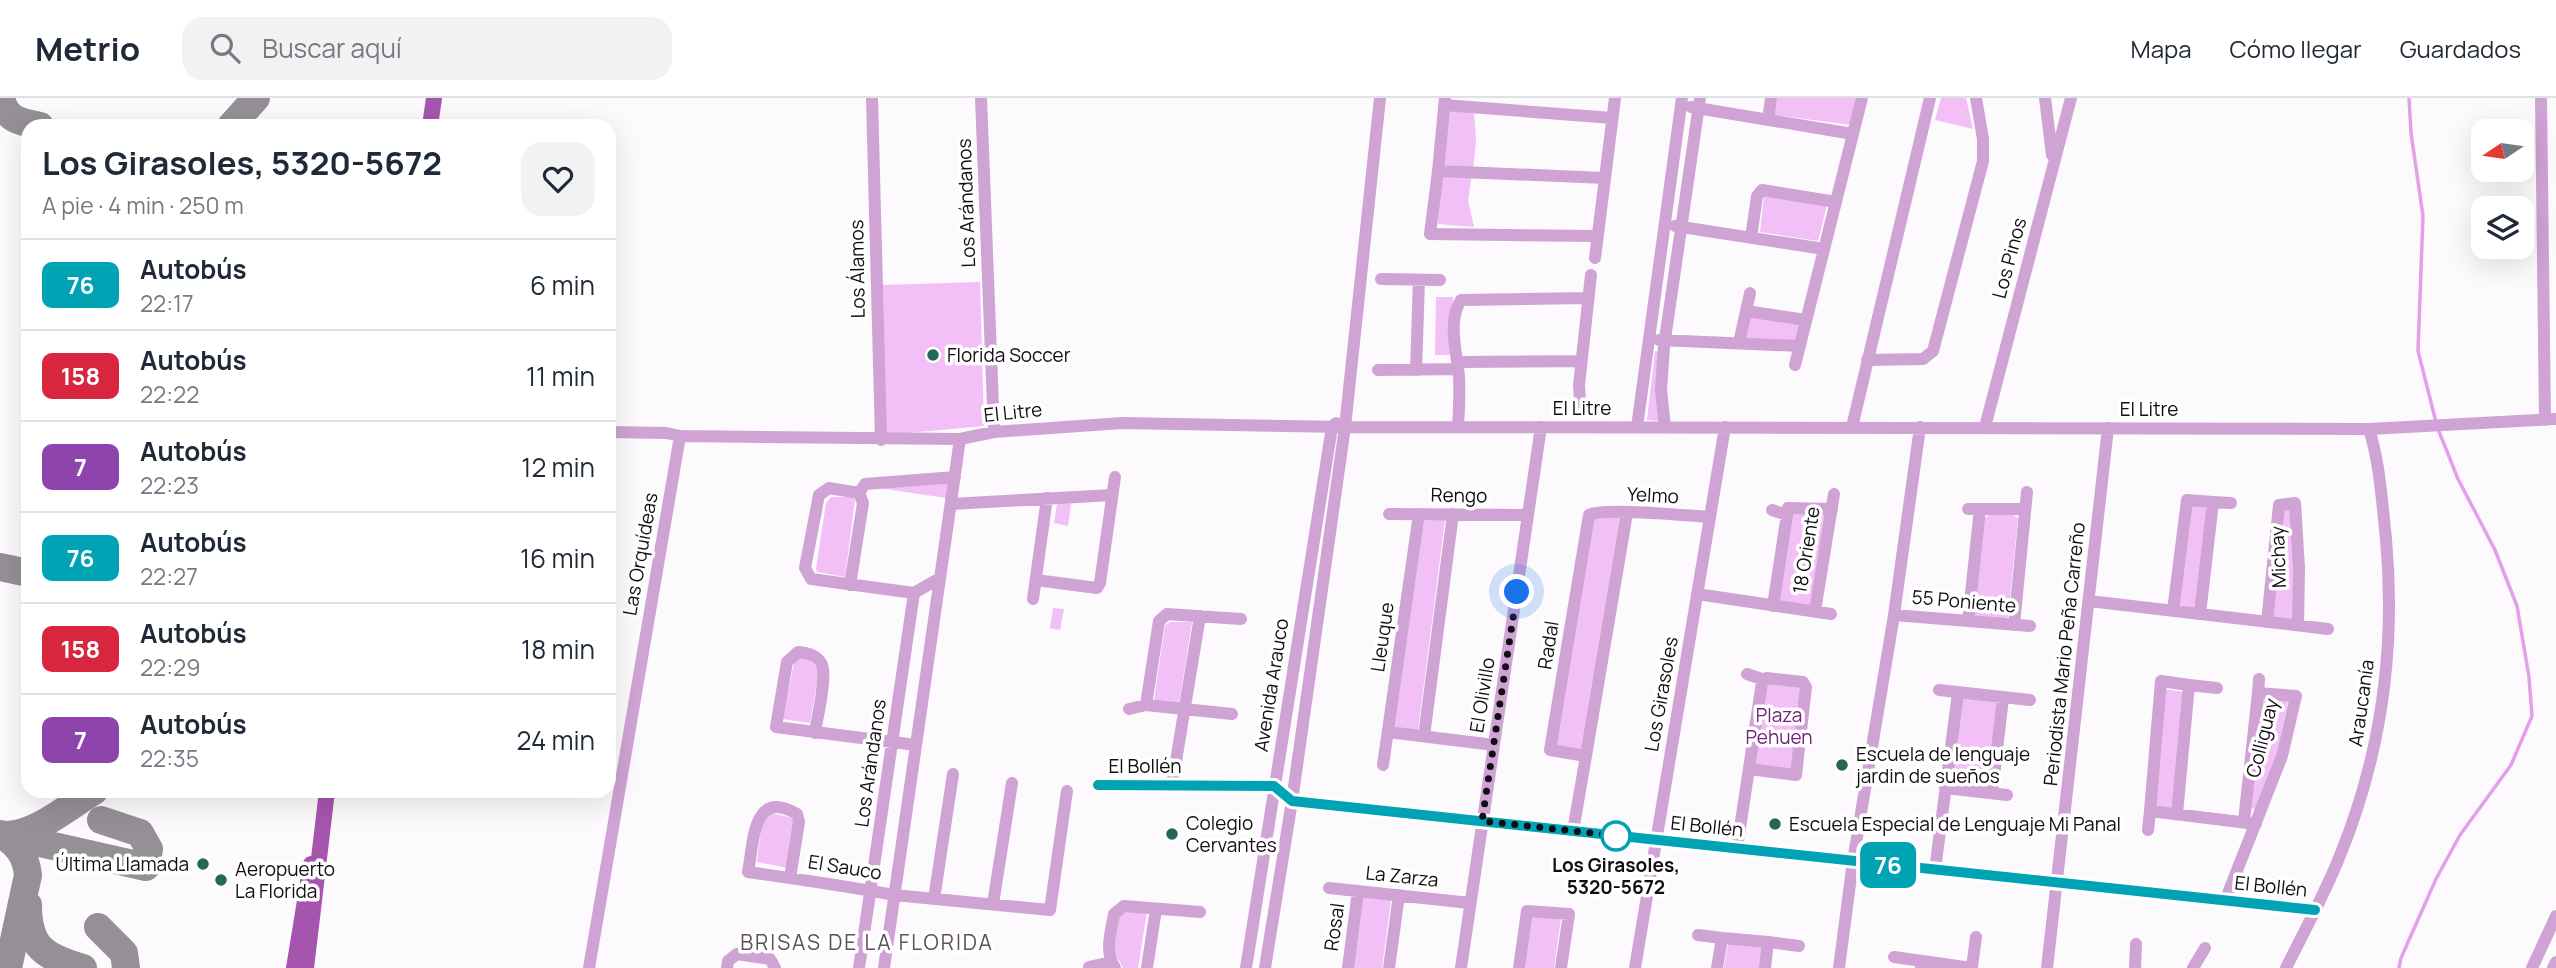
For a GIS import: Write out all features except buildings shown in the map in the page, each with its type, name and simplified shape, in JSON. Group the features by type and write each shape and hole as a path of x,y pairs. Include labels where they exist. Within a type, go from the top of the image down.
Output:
{"main road":[{"path":"431,119 434,98"},
{"path":"294,968 305,891 326,798"},
{"path":"306,968 326,798"}],"street":[{"name":"Los Álamos","path":"872,98 881,440"},
{"name":"Los Arándanos","path":"981,98 994,432"},
{"name":"Avenida Arauco","path":"1246,968 1274,786 1338,427 1346,413 1380,98"},
{"path":"1595,258 1615,98"},
{"path":"1768,120 1771,98"},
{"path":"1795,365 1862,98"},
{"path":"1852,427 1930,98"},
{"path":"1867,360 1923,359 1933,351 1983,161 1983,139 1976,98"},
{"path":"2045,98 2053,166"},
{"name":"Los Pinos","path":"1985,427 2071,98"},
{"path":"2541,98 2550,257 2551,419"},
{"path":"1597,236 1430,234 1444,101 1612,118"},
{"path":"1637,427 1681,102 1699,103 1768,120 1853,134"},
{"path":"1665,427 1661,390 1665,340 1699,103"},
{"path":"1438,171 1605,178"},
{"path":"1751,238 1757,197 1762,190 1836,202"},
{"path":"1664,224 1824,249"},
{"path":"1580,402 1581,361 1591,275"},
{"path":"1381,279 1440,280"},
{"path":"1416,370 1419,279"},
{"path":"1739,344 1750,293"},
{"path":"1458,427 1460,398 1454,335 1457,307 1461,300 1588,298"},
{"path":"1746,311 1806,320"},
{"path":"1648,339 1800,346"},
{"path":"1378,370 1581,361"},
{"name":"El Litre","path":"616,432 881,440 960,439 994,432 1122,423 1338,427 2369,429 2551,419"},
{"name":"Avenida Arauco","path":"1265,968 1292,801 1338,427"},
{"name":"El Olivillo","path":"1461,968 1541,427"},
{"name":"Los Girasoles","path":"1634,968 1725,427"},
{"path":"1839,968 1853,861 1894,615 1920,427"},
{"name":"Periodista Mario Peña Carreño","path":"2047,968 2108,428"},
{"name":"Araucanía","path":"2286,968 2339,858 2364,788 2382,709 2389,624 2388,558 2375,447 2369,429"},
{"name":"Las Orquídeas","path":"589,968 680,436"},
{"path":"884,968 960,439"},
{"path":"859,493 866,484 955,477"},
{"path":"1036,580 1097,588 1100,583 1115,477"},
{"path":"859,493 829,488 819,495 805,568 811,579 914,593 940,578"},
{"path":"2014,625 2027,492"},
{"path":"850,584 863,503 859,493"},
{"name":"18 Oriente","path":"1815,611 1834,494"},
{"path":"951,504 1112,495"},
{"path":"1033,599 1047,498"},
{"path":"2174,611 2187,500 2231,503"},
{"path":"2200,614 2213,502"},
{"name":"Michay","path":"2267,622 2272,504 2295,503 2299,568 2298,625"},
{"path":"1772,510 1832,509"},
{"path":"1968,621 1974,509 2025,509"},
{"path":"1773,606 1788,511"},
{"name":"Yelmo","path":"1594,512 1710,517"},
{"name":"Radal","path":"1586,756 1550,750 1589,516 1594,512"},
{"path":"1573,831 1627,513"},
{"name":"Rengo","path":"1389,514 1528,515"},
{"name":"Lleuque","path":"1383,765 1419,514"},
{"path":"1424,736 1453,514"},
{"name":"Los Arándanos","path":"859,968 914,593"},
{"path":"1698,594 1831,614"},
{"path":"2090,601 2328,629"},
{"path":"1146,705 1159,621 1167,614 1241,619"},
{"name":"55 Poniente","path":"1894,615 2030,626"},
{"path":"1172,785 1199,616"},
{"path":"815,733 822,663 810,653 798,652 788,662 776,727 815,733 916,745"},
{"path":"1747,674 1766,679 1802,682 1806,687 1796,775 1749,769"},
{"path":"1737,848 1762,682 1766,679"},
{"path":"2258,693 2259,679"},
{"path":"2148,830 2161,681 2217,688"},
{"path":"2177,814 2189,685"},
{"path":"1939,690 2030,700"},
{"path":"1935,870 1958,693"},
{"name":"Colliguay","path":"2225,901 2250,822 2282,756 2296,696 2258,693 2250,822"},
{"path":"2293,696 2307,694"},
{"path":"1992,793 2003,698"},
{"path":"1129,709 1146,705 1232,714"},
{"path":"1388,732 1494,745"},
{"path":"934,899 953,774"},
{"path":"993,904 1012,783"},
{"name":"El Bollén","path":"1098,785 1274,786"},
{"path":"1274,786 1292,801"},
{"path":"1945,788 2007,794"},
{"name":"El Sauco","path":"790,878 799,822 797,814 771,807 758,817 748,872 894,895 1050,910 1067,792"},
{"name":"El Bollén","path":"1292,801 2315,910"},
{"path":"2150,811 2250,822"},
{"name":"La Zarza","path":"1329,888 1470,903"},
{"name":"Rosal","path":"1348,968 1358,891"},
{"path":"1389,968 1399,895"},
{"path":"1089,967 1113,965 1108,949 1114,914 1124,906 1200,912"},
{"path":"1147,968 1156,909"},
{"path":"1519,968 1527,911 1569,914 1561,968"},
{"path":"2532,968 2556,916"},
{"path":"1698,935 1799,946"},
{"path":"1894,957 1921,965 1972,968 1976,937"},
{"path":"1717,968 1722,938"},
{"path":"1765,968 1768,942"},
{"path":"2135,968 2136,944"},
{"path":"2193,968 2205,948"},
{"path":"727,968 728,961 737,954 770,959 775,968"},
{"path":"2553,968 2556,962"}],"green space":[{"path":"1777,98 1856,98 1851,125 1774,115"},
{"path":"1941,98 1966,98 1973,129 1935,120"},
{"path":"1444,109 1474,112 1476,140 1473,171 1440,170"},
{"path":"1439,173 1472,174 1468,201 1474,227 1438,224"},
{"path":"1764,196 1827,205 1818,241 1760,232"},
{"name":"Florida Soccer","path":"980,282 984,426 885,435 883,285"},
{"path":"1436,297 1453,297 1453,355 1435,355"},
{"path":"1750,316 1800,324 1795,341 1746,339"},
{"path":"1655,351 1661,352 1658,421 1647,420"},
{"path":"949,479 946,498 879,488"},
{"path":"831,497 852,497 855,500 845,577 817,572 816,569 826,503"},
{"path":"1071,503 1068,526 1054,523 1057,504"},
{"path":"2188,503 2210,506 2198,608 2176,605"},
{"path":"2292,508 2295,622 2270,618 2281,510"},
{"path":"1795,512 1824,512 1827,516 1814,605 1809,607 1780,603 1778,597 1791,515"},
{"path":"1989,515 2013,515 2018,518 2008,617 2001,620 1975,619 1973,611 1984,519"},
{"path":"1592,516 1623,516 1583,751 1551,747"},
{"path":"1445,520 1418,730 1394,727 1424,521"},
{"path":"1053,608 1064,609 1060,630 1050,628"},
{"path":"1171,622 1192,622 1179,704 1154,700 1165,625"},
{"path":"800,657 809,658 819,670 810,723 783,719 794,663"},
{"name":"Plaza Pehuen","path":"1770,681 1799,684 1803,689 1793,766 1790,769 1758,767 1754,762 1765,686"},
{"path":"2165,689 2183,692 2173,808 2155,806"},
{"path":"1964,697 1994,701 1999,705 1990,787 1953,786 1950,782 1959,701"},
{"path":"2262,700 2288,701 2276,756 2256,809 2251,808"},
{"path":"772,813 792,818 795,823 788,868 757,862 762,819"},
{"path":"1369,895 1391,900 1382,968 1353,968 1362,899"},
{"path":"1147,911 1138,968 1123,968 1114,952 1118,917 1124,912"},
{"path":"1532,917 1561,918 1554,968 1525,968"},
{"path":"1728,943 1762,946 1759,968 1724,968"}],"waterway":[{"path":"2409,98 2411,133 2423,216 2418,351 2436,422"},
{"path":"2399,968 2436,879 2460,835 2511,765 2532,716 2529,677 2517,606 2495,550 2458,479 2438,429"}],"taxiway":[{"path":"1,98 6,111 21,121"},
{"path":"237,119 256,98"},
{"path":"0,567 21,572"},
{"path":"6,835 17,834 40,825 84,798"},
{"path":"0,834 146,867 149,849 140,833 101,820"},
{"path":"0,834 20,850 28,875 8,968"},
{"path":"28,905 31,931 41,948 58,959 83,968"},
{"path":"98,927 124,953 126,968"}],"bus line":[{"name":"76","path":"1098,785 1274,786 1292,801 2315,910"}],"place":[{"name":"Florida Soccer","path":"933,355"},
{"name":"Escuela de lenguaje jardin de sueños","path":"1842,765"},
{"name":"Escuela Especial de Lenguaje Mi Panal","path":"1775,824"},
{"name":"Colegio Cervantes","path":"1172,834"},
{"name":"Los Girasoles, 5320-5672","path":"1616,836"},
{"name":"Última Llamada","path":"203,864"},
{"name":"Aeropuerto La Florida","path":"221,880"}],"district":[{"name":"BRISAS DE LA FLORIDA","path":"867,943"}],"route":[{"path":"1517,592 1482,821 1628,837 1616,836"}]}
